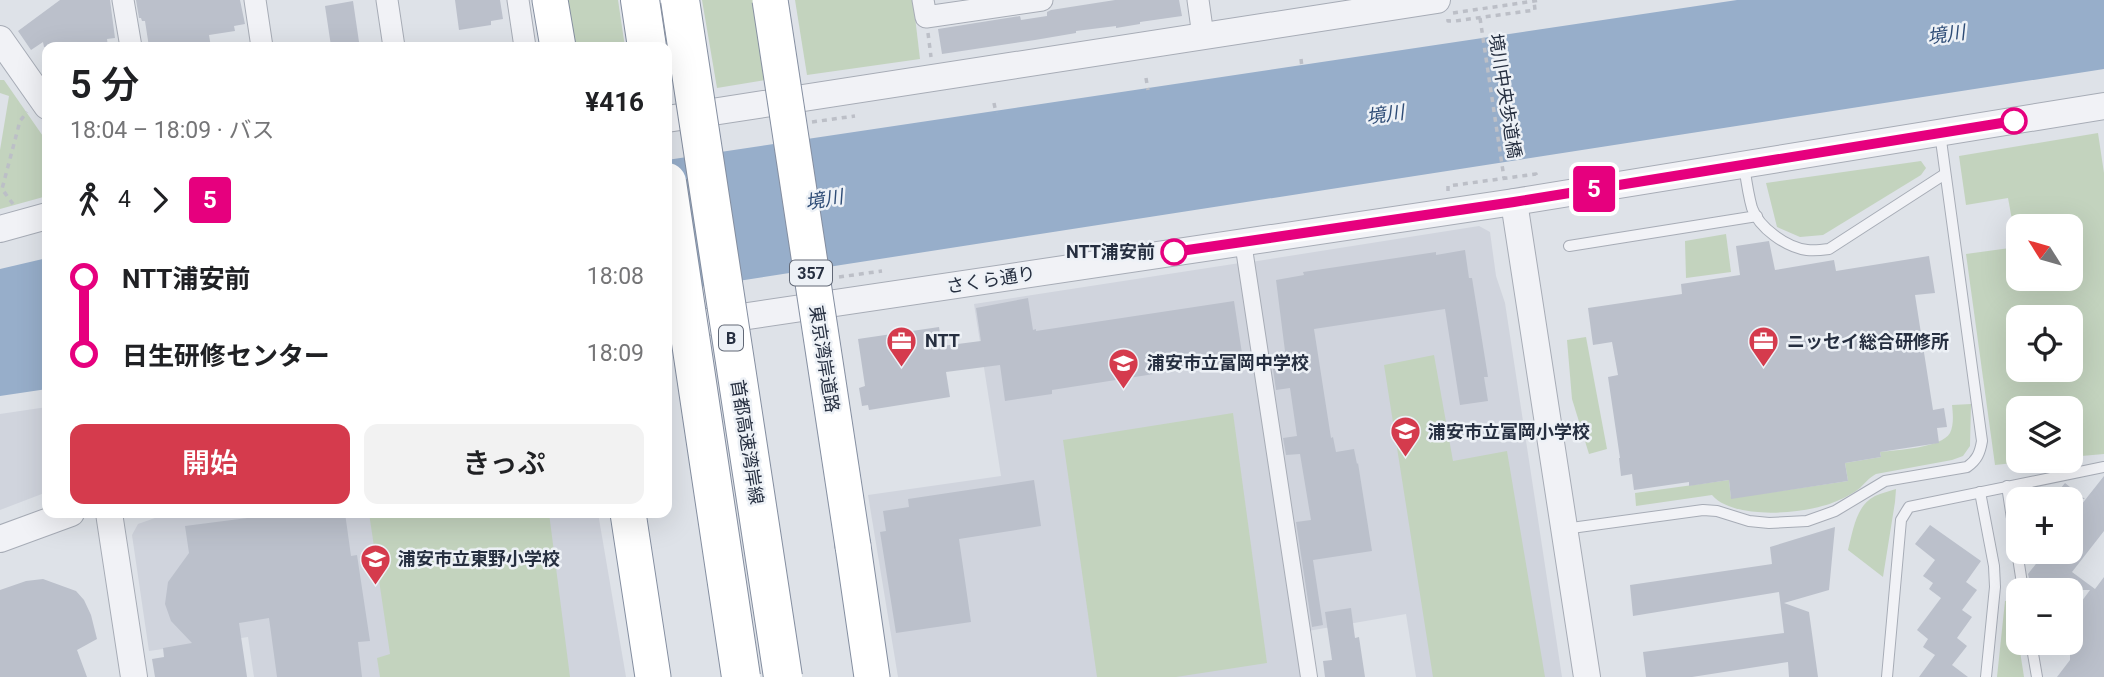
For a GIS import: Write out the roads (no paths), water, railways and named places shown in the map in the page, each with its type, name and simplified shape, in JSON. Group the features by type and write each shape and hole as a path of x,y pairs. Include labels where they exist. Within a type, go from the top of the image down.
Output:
{"highway":[{"path":"550,0 557,42"},
{"path":"640,0 646,42"},
{"name":"首都高速湾岸線","path":"680,0 783,677"},
{"name":"東京湾岸道路","path":"770,0 872,677"},
{"path":"672,215 741,677"},
{"path":"629,518 653,677"}],"street":[{"path":"123,0 130,42"},
{"path":"255,0 261,42"},
{"path":"387,0 393,42"},
{"path":"518,0 524,42"},
{"path":"924,9 1042,0"},
{"path":"1198,0 1203,36"},
{"path":"672,118 1437,0"},
{"path":"4,52 39,108"},
{"name":"さくら通り","path":"672,327 1243,242 1509,190 1744,164 2104,106"},
{"path":"1509,190 1587,677"},
{"path":"8,219 42,216"},
{"path":"1243,242 1309,677"},
{"path":"0,539 57,518"},
{"path":"109,518 134,677"}],"lane":[{"path":"1564,529 1703,510 1749,521 1807,521 1835,511 1885,481 1968,467 1975,461 1982,442 1940,133"},
{"path":"1744,164 1753,210 1757,216 1772,233 1792,247 1810,251 1829,249 1945,174"},
{"path":"1569,246 1757,216"},
{"path":"1887,677 1901,520 1909,507 2104,467"},
{"path":"2007,486 2021,578"},
{"path":"1980,492 1994,566 1995,587 1986,677"},
{"path":"2033,655 2037,677"}],"water":[{"name":"境川","path":"1737,0 2104,0 2104,69 672,291 672,159"},
{"path":"42,259 42,390 0,396 0,269"}],"place":[{"name":"NTT浦安前","path":"1174,252"},
{"name":"NTT","path":"902,368"},
{"name":"ニッセイ総合研修所","path":"1764,369"},
{"name":"浦安市立富岡中学校","path":"1124,390"},
{"name":"浦安市立富岡小学校","path":"1405,459"},
{"name":"浦安市立東野小学校","path":"375,586"}]}
